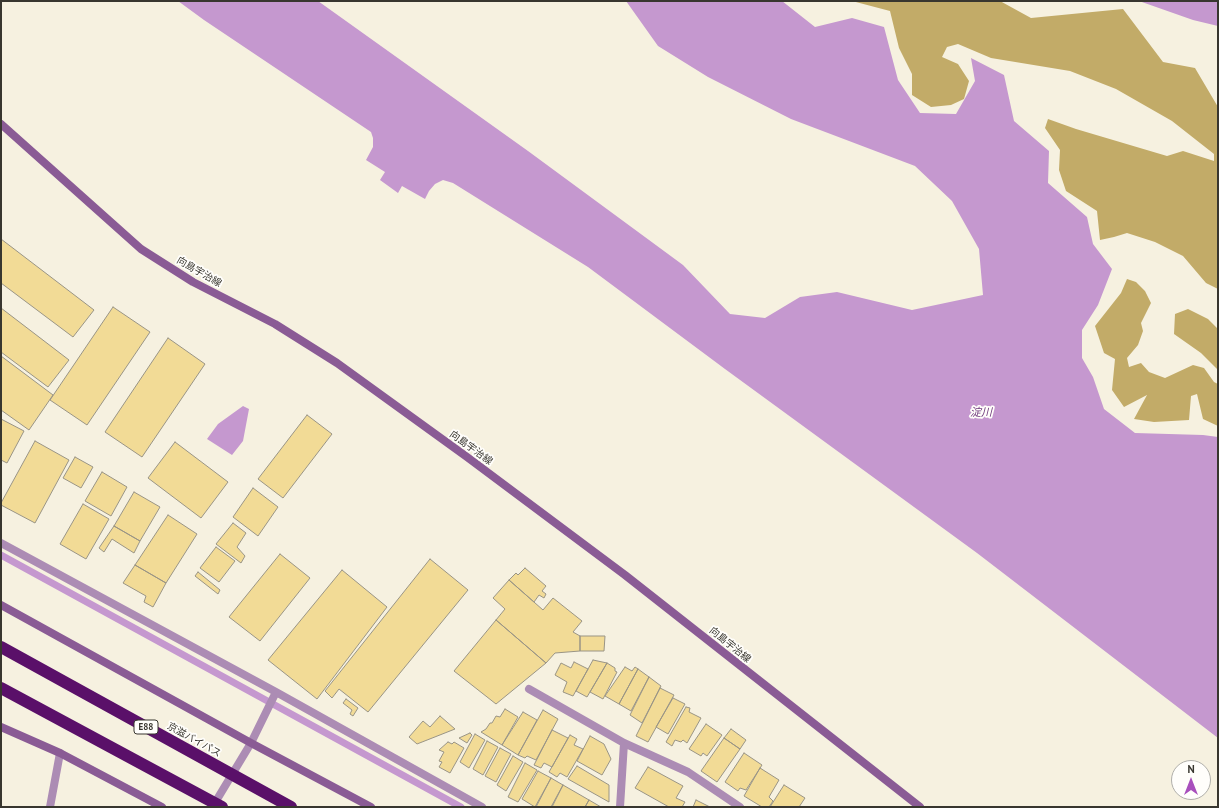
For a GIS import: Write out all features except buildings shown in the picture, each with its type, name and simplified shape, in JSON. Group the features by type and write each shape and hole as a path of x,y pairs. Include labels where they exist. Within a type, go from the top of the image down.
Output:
{"highway":[{"name":"京滋バイパス","path":"1,647 291,807"},
{"path":"1,688 222,807"}],"main road":[{"name":"向島宇治線","path":"1,124 141,249 193,282 275,324 343,368 467,457 626,575 920,807"},
{"path":"1,605 251,743 371,807"},
{"path":"1,727 60,752 162,807"}],"street":[{"path":"1,543 482,807"},
{"path":"530,689 624,743 688,772 740,807"},
{"path":"212,807 251,743 275,693"},
{"path":"620,807 624,743"},
{"path":"50,807 60,752"}],"shaded area":[{"path":"852,1 1000,1 1031,18 1123,9 1163,62 1195,68 1218,107 1218,289 1206,283 1183,256 1155,242 1127,233 1100,240 1097,211 1066,191 1059,170 1060,150 1045,128 1048,119 1076,129 1167,156 1183,151 1214,161 1214,154 1172,121 1116,89 1070,71 991,58 958,44 947,47 942,57 958,64 969,81 964,99 951,105 931,107 912,95 912,74 899,48 890,11"},
{"path":"1127,279 1136,282 1145,291 1151,303 1141,323 1143,331 1138,345 1127,358 1129,367 1141,363 1149,372 1165,378 1193,365 1204,368 1214,382 1218,384 1218,426 1203,419 1197,394 1191,396 1189,420 1154,422 1134,419 1147,395 1124,407 1112,390 1115,359 1104,353 1095,326 1121,293"},
{"path":"1188,309 1208,319 1218,329 1218,373 1217,369 1201,353 1174,334 1175,314"}],"water":[{"name":"淀川","path":"178,1 318,1 528,151 683,265 730,314 765,318 800,297 837,292 912,310 983,295 979,249 952,201 915,166 791,119 708,77 658,46 626,1 782,1 815,27 852,18 884,27 898,80 920,113 956,114 975,81 971,58 1004,75 1014,121 1049,151 1048,183 1087,217 1093,244 1112,269 1098,305 1082,330 1082,358 1093,377 1104,409 1135,433 1203,435 1218,437 1218,738 977,553 588,267 453,183 443,180 435,184 425,199 402,186 398,193 380,180 385,172 366,160 373,147 371,132"},
{"path":"1139,1 1218,1 1218,26 1193,20"},
{"path":"243,406 249,409 243,441 232,455 207,439 218,424"}],"waterway":[{"path":"1,555 461,807"}]}
